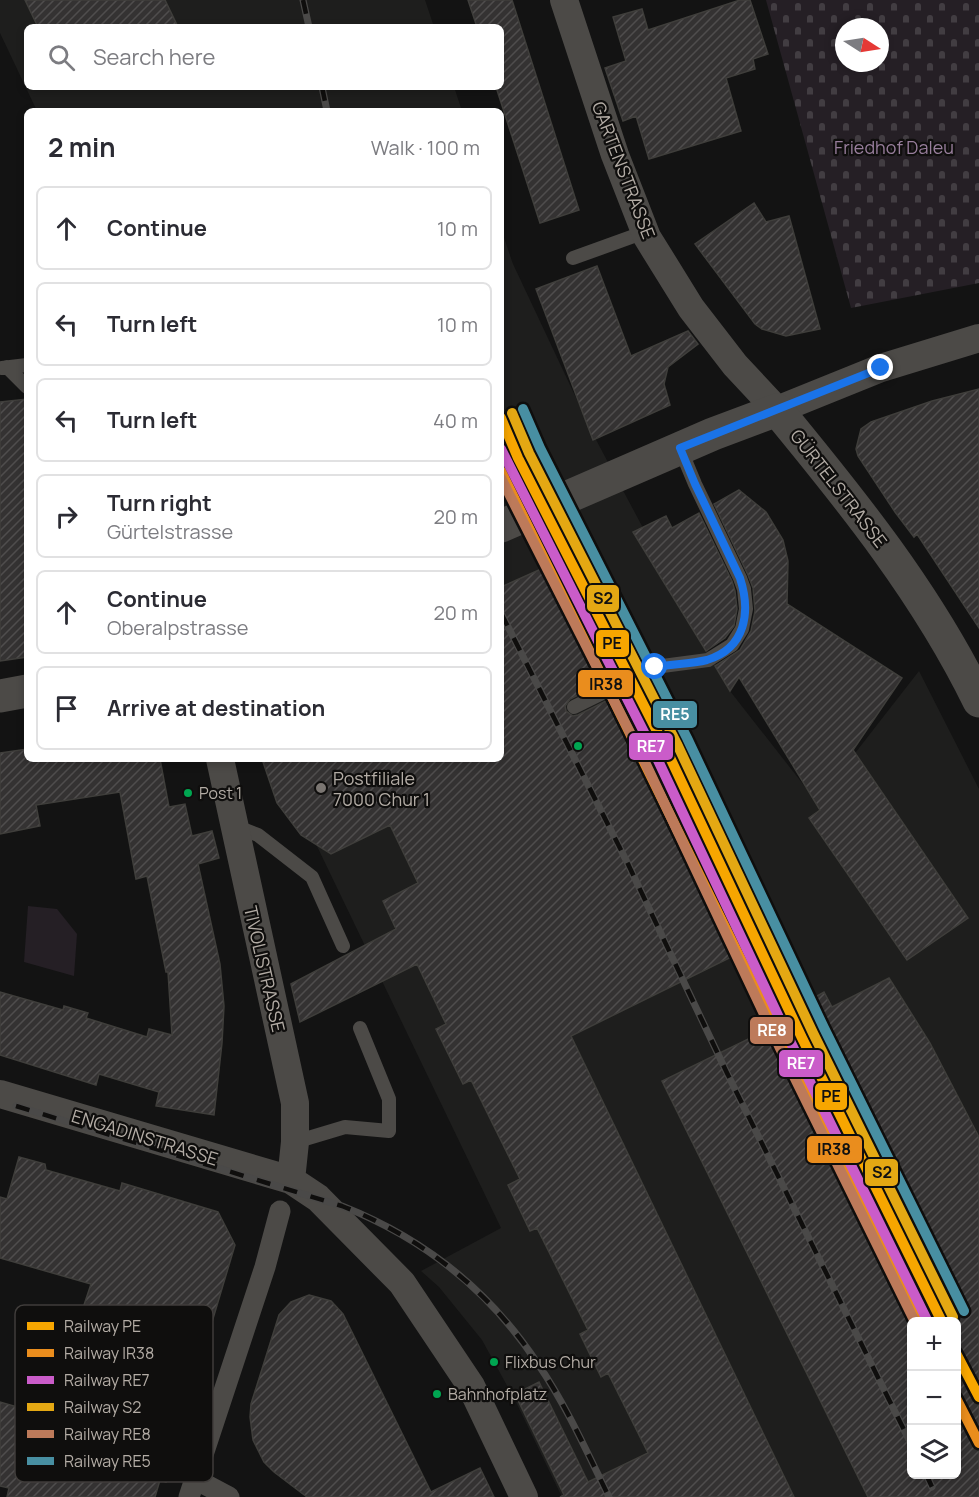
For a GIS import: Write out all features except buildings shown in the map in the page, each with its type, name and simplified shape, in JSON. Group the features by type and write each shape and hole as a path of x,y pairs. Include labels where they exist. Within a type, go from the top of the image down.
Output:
{"street":[{"name":"GARTENSTRASSE","path":"564,0 615,155 645,232 667,272 692,308 735,365 777,410"},
{"path":"504,525 680,448 881,368 979,338"},
{"name":"GÜRTELSTRASSE","path":"777,410 900,568 966,673 979,701"},
{"path":"0,696 24,692"},
{"name":"TIVOLISTRASSE","path":"221,762 295,1103 295,1142 291,1180"},
{"name":"ENGADINSTRASSE","path":"0,1094 291,1180"},
{"path":"291,1180 318,1198 402,1283 471,1386 524,1497"},
{"path":"213,1424 265,1267 280,1211"},
{"path":"192,1488 229,1497"}],"lane":[{"path":"573,258 645,232"},
{"path":"4,368 24,365"},
{"path":"4,368 24,385"},
{"path":"574,707 655,667 708,660 732,645 742,629 746,609 740,578 680,448"},
{"path":"235,826 258,835 312,878 343,946"},
{"path":"295,1142 345,1127 389,1131 389,1099 360,1028"}],"shaded area":[{"path":"0,0 425,0 433,24 24,24 24,84 0,33"},
{"path":"27,90 455,90 461,108 36,108"},
{"path":"504,238 513,264 594,436 730,691 817,802 919,671 979,789 979,1497 562,1497 516,1402 482,1340 439,1287 421,1271 501,1228 276,762 504,762"}],"green space":[{"name":"Friedhof Daleu","path":"766,0 979,0 979,283 851,308"},
{"path":"28,906 57,909 77,934 74,976 24,962"}],"railway":[{"path":"303,0 308,24"},
{"path":"323,90 326,108"},
{"path":"504,619 628,864 727,1073 907,1436"},
{"path":"16,1106 342,1206 372,1219 427,1251 476,1290 519,1338 558,1396 609,1497"},
{"path":"928,1479 932,1487"}],"rail line":[{"name":"RE5","path":"523,409 540,448 687,738 824,1028 964,1311"},
{"name":"S2","path":"512,413 529,453 677,744 813,1033 953,1317"},
{"name":"PE","path":"504,425 518,458 666,749 802,1038 940,1317"},
{"name":"RE7","path":"504,455 655,754 791,1043 926,1317"},
{"name":"IR38","path":"504,477 917,1317"},
{"name":"RE8","path":"504,484 644,760 780,1048 913,1317"},
{"name":"PE","path":"961,1363 979,1397"},
{"name":"IR38","path":"961,1408 979,1443"}],"place":[{"name":"Postfiliale 7000 Chur 1","path":"321,788"},
{"name":"Post 1","path":"188,793"},
{"name":"Flixbus Chur","path":"494,1362"},
{"name":"Bahnhofplatz","path":"437,1394"}],"route":[{"path":"655,667 708,660 732,645 738,638 745,620 744,590 740,578 680,448 881,368"}]}
